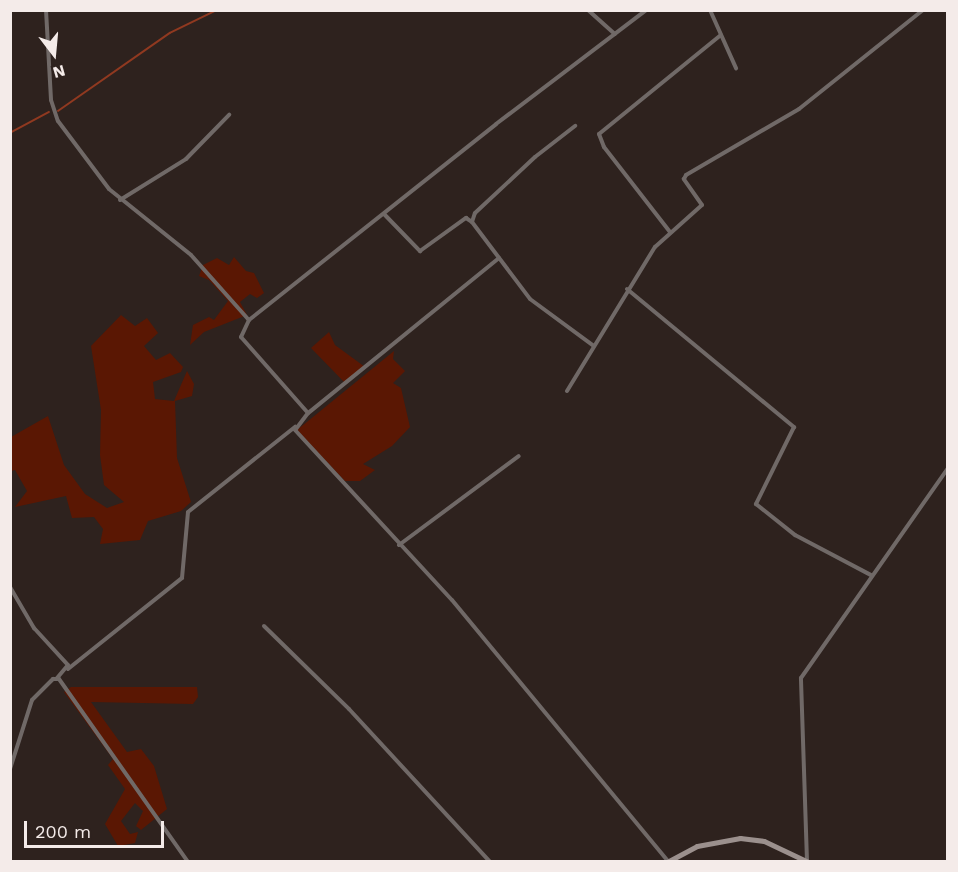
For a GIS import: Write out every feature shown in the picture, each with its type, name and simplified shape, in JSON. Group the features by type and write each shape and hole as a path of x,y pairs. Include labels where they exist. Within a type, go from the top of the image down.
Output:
{"street":[{"path":"46,10 54,114 98,177 120,200 191,255 249,320"},
{"path":"588,10 615,34"},
{"path":"308,413 241,337 249,320 646,10"},
{"path":"710,10 736,68"},
{"path":"567,391 627,289 670,232 702,205 684,179 686,175 799,109 923,10"},
{"path":"670,232 604,147 599,134 722,35"},
{"path":"120,200 186,159 229,115"},
{"path":"472,222 475,213 510,180 575,126"},
{"path":"384,214 420,251 466,218 472,222 530,299 594,346"},
{"path":"10,769 32,700 56,678 182,578 188,512 295,427 308,413 499,258"},
{"path":"627,289 794,427 756,504 795,535 871,575"},
{"path":"295,427 296,433 452,600 667,861 697,846 740,838 764,841 808,861 801,678 948,468"},
{"path":"399,545 519,456"},
{"path":"10,587 34,628 68,669"},
{"path":"264,626 349,710 490,861"},
{"path":"56,678 62,681 188,861"}],"shaded area":[{"path":"234,257 246,271 254,273 264,293 257,298 250,294 240,302 247,315 204,332 190,345 193,325 209,317 214,320 228,301 209,280 199,276 203,265 217,258 229,265"},
{"path":"121,315 135,326 147,318 158,333 144,346 156,360 170,353 183,367 181,372 153,382 155,399 174,401 187,371 194,384 192,396 175,401 177,458 191,502 181,511 148,521 140,540 100,544 103,529 94,517 72,518 66,496 15,507 27,491 15,470 11,471 11,437 48,416 64,465 85,494 107,508 124,502 104,485 100,455 101,410 91,346"},
{"path":"329,332 335,345 365,367 344,382 311,348"},
{"path":"394,351 393,359 405,371 393,383 401,388 410,427 392,446 363,464 375,470 360,481 345,481 297,430"},
{"path":"71,687 197,687 198,697 193,704 91,702 127,752 141,749 154,766 167,809 141,830 136,826 143,811 135,803 121,821 130,834 138,832 135,843 118,846 105,824 125,789 108,765 113,759 64,692"}],"waterway":[{"path":"58,111 170,33 217,10"},
{"path":"10,133 49,112"}]}
